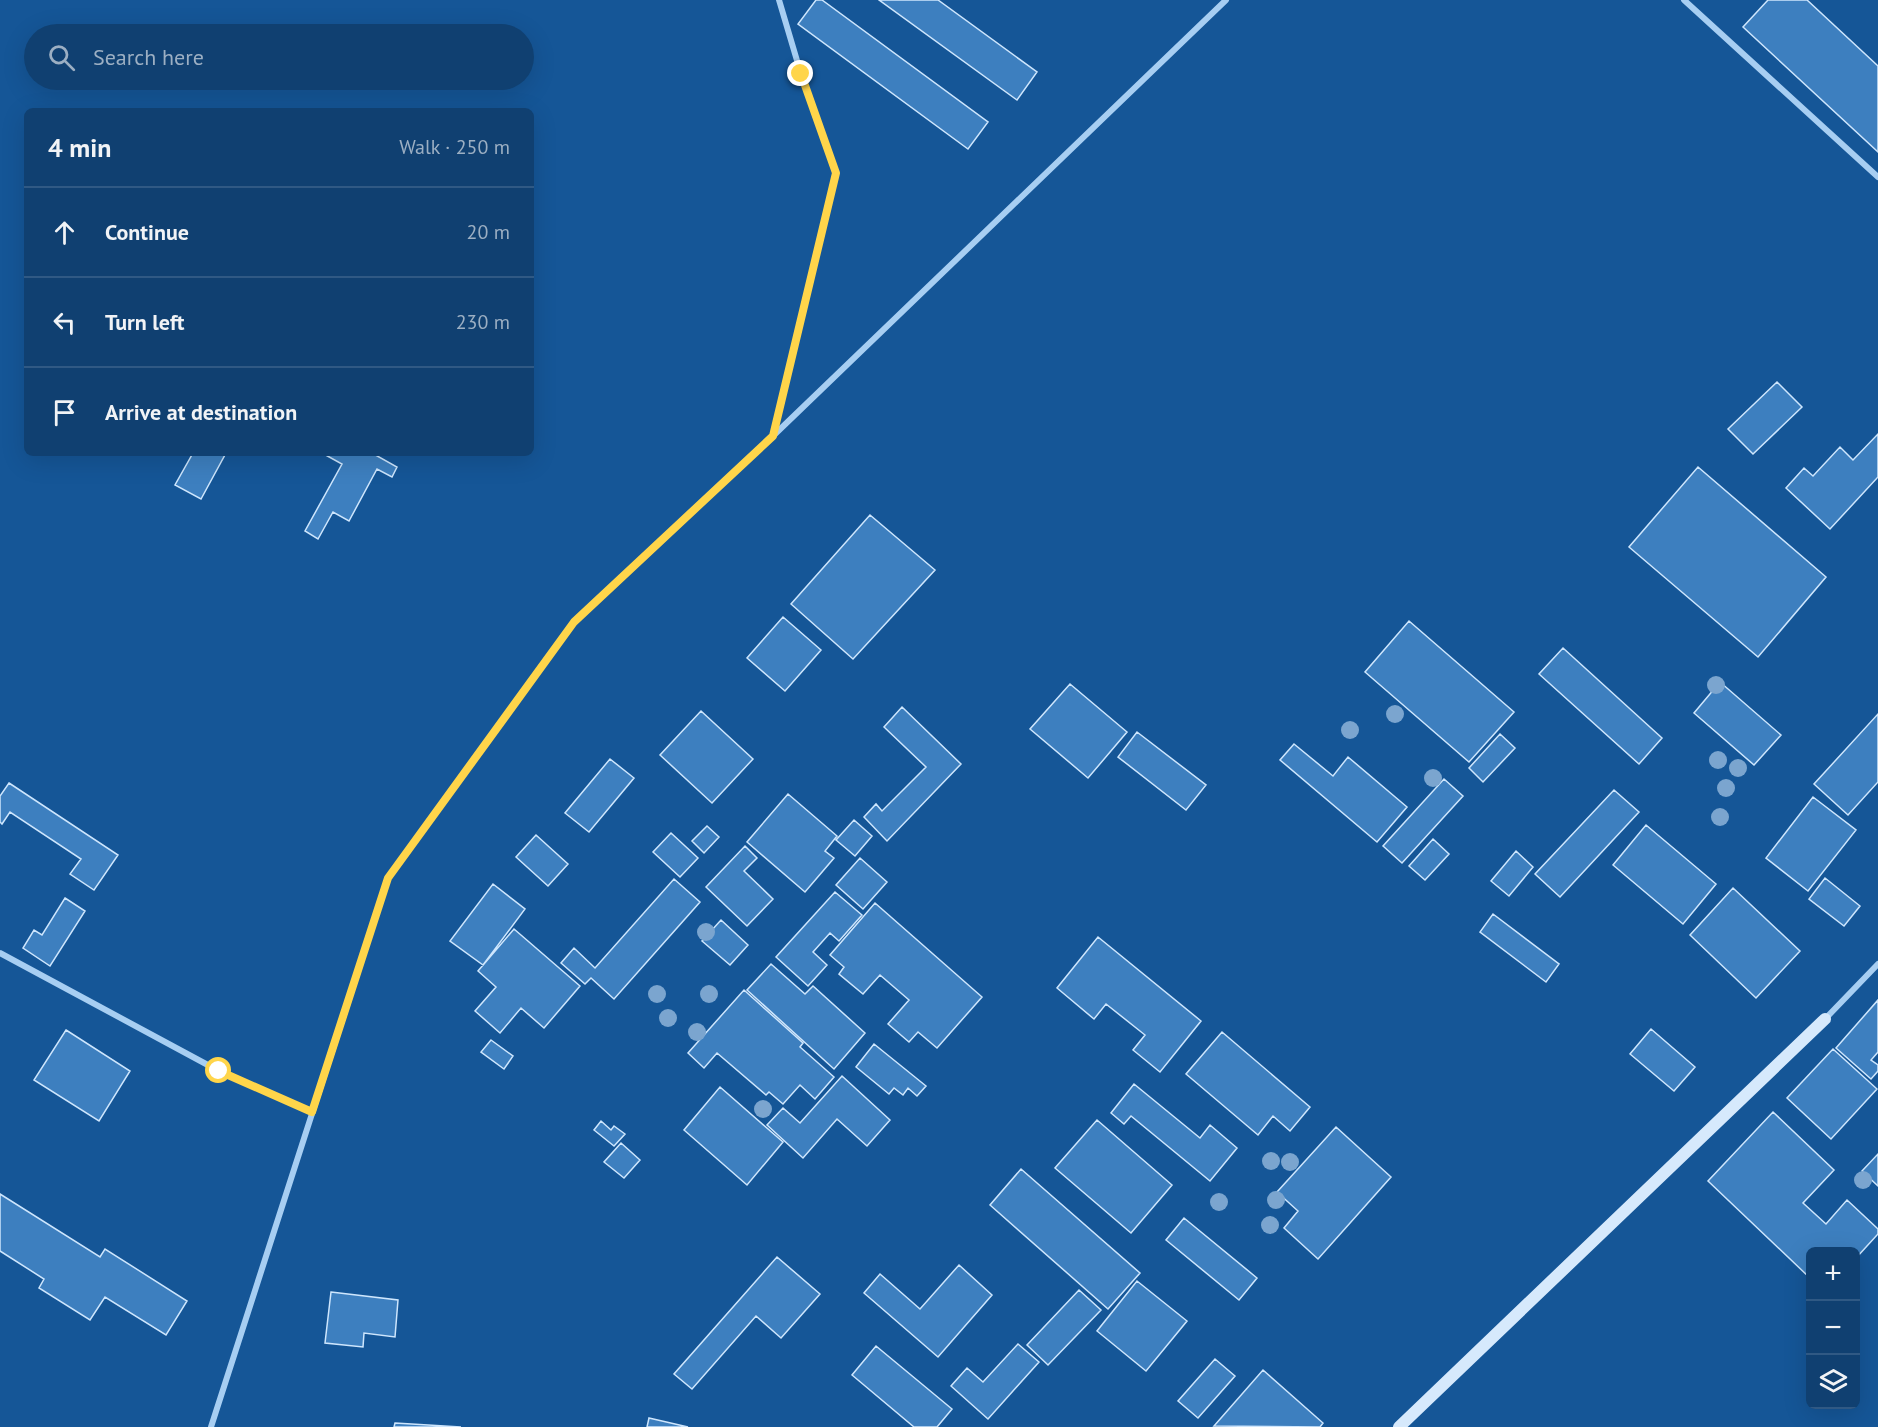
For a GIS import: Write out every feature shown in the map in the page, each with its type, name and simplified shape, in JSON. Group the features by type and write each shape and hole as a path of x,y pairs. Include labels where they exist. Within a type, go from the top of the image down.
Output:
{"street":[{"path":"773,436 836,173 801,74 779,0"},
{"path":"211,1427 388,878 574,622 773,436 1226,0"},
{"path":"1684,0 1878,177"},
{"path":"0,953 219,1071 312,1112"},
{"path":"1399,1427 1826,1019 1878,964"}],"building":[{"path":"816,0 822,0 988,122 968,149 798,24"},
{"path":"879,0 938,0 1037,72 1017,100"},
{"path":"1768,0 1807,0 1878,66 1878,152 1743,27"},
{"path":"1777,382 1802,407 1753,454 1728,429"},
{"path":"1878,434 1878,477 1830,529 1786,488 1804,468 1813,476 1840,447 1853,460"},
{"path":"191,456 224,456 201,499 175,485"},
{"path":"327,456 377,456 397,467 392,477 377,469 349,521 333,512 318,539 305,531 342,464"},
{"path":"1698,467 1826,577 1758,657 1629,547"},
{"path":"870,515 935,570 853,659 791,604"},
{"path":"783,617 821,650 785,691 747,658"},
{"path":"1409,621 1514,712 1469,762 1365,672"},
{"path":"1563,648 1662,738 1639,764 1539,674"},
{"path":"1720,682 1781,735 1754,765 1694,713"},
{"path":"1070,684 1127,732 1088,778 1030,729"},
{"path":"902,707 961,764 887,841 864,817 876,804 882,811 926,767 884,727"},
{"path":"701,711 753,759 712,803 660,755"},
{"path":"1878,714 1878,782 1848,815 1814,784"},
{"path":"1137,732 1206,785 1186,810 1118,757"},
{"path":"1500,734 1515,748 1483,782 1469,768"},
{"path":"1294,744 1333,776 1348,757 1407,807 1377,842 1280,760"},
{"path":"610,759 634,778 589,832 565,813"},
{"path":"1444,779 1463,796 1402,863 1383,846"},
{"path":"9,783 118,855 94,890 70,874 81,859 10,812 2,824 0,822 0,796"},
{"path":"1614,790 1639,812 1560,897 1535,874"},
{"path":"788,794 837,836 825,851 834,858 805,892 747,842"},
{"path":"1813,797 1856,830 1808,891 1766,858"},
{"path":"854,820 872,836 855,856 836,840"},
{"path":"1646,825 1716,884 1683,924 1613,865"},
{"path":"707,826 719,837 704,853 692,841"},
{"path":"671,833 698,858 680,877 653,852"},
{"path":"536,835 568,864 548,886 516,857"},
{"path":"1433,839 1449,854 1425,880 1409,866"},
{"path":"745,846 757,858 744,871 773,899 747,926 706,887"},
{"path":"1516,851 1533,867 1509,896 1491,881"},
{"path":"860,858 887,882 863,909 836,885"},
{"path":"1825,878 1860,906 1844,926 1809,899"},
{"path":"674,879 700,902 614,999 591,978 585,984 561,963 574,948 595,968"},
{"path":"493,884 525,909 483,965 450,941"},
{"path":"1733,888 1800,951 1756,998 1690,935"},
{"path":"835,892 862,915 839,941 830,933 813,952 827,965 808,986 776,957"},
{"path":"65,898 85,911 50,966 23,948 34,930 42,935"},
{"path":"875,903 982,997 937,1048 918,1032 909,1042 888,1024 909,1000 880,975 863,994 839,974 844,967 830,955"},
{"path":"1493,914 1559,964 1546,982 1480,932"},
{"path":"721,920 748,945 730,965 702,941"},
{"path":"514,929 580,986 544,1028 521,1008 500,1033 475,1011 496,987 478,971"},
{"path":"1098,937 1201,1021 1160,1072 1133,1050 1145,1035 1106,1004 1094,1019 1057,988"},
{"path":"771,964 805,994 813,986 865,1033 834,1069 747,990"},
{"path":"744,990 803,1043 800,1047 834,1077 815,1099 800,1085 783,1104 769,1092 766,1095 717,1053 704,1068 688,1053"},
{"path":"1878,1000 1878,1052 1871,1060 1878,1065 1878,1071 1871,1079 1836,1048"},
{"path":"1651,1029 1695,1067 1674,1091 1630,1054"},
{"path":"66,1030 130,1071 99,1121 34,1080"},
{"path":"1222,1032 1310,1107 1290,1131 1273,1116 1258,1135 1186,1074"},
{"path":"491,1040 513,1056 504,1069 481,1052"},
{"path":"874,1044 926,1086 917,1096 908,1088 903,1095 894,1088 889,1094 856,1067"},
{"path":"1833,1049 1877,1089 1831,1139 1787,1098"},
{"path":"842,1076 890,1120 867,1146 837,1119 803,1158 767,1125 783,1108 800,1123"},
{"path":"1134,1084 1200,1138 1210,1125 1237,1148 1210,1181 1131,1116 1124,1124 1111,1113"},
{"path":"720,1087 783,1142 747,1185 684,1130"},
{"path":"1773,1112 1834,1170 1803,1203 1826,1224 1847,1200 1878,1229 1878,1234 1860,1254 1860,1247 1806,1247 1806,1274 1708,1181"},
{"path":"1097,1120 1172,1185 1131,1233 1055,1168"},
{"path":"601,1121 611,1130 614,1126 625,1134 614,1146 594,1130"},
{"path":"1336,1127 1391,1177 1318,1259 1284,1228 1298,1211 1277,1192"},
{"path":"621,1143 640,1160 624,1178 604,1162"},
{"path":"1878,1154 1878,1186 1862,1171"},
{"path":"1021,1169 1140,1273 1108,1309 990,1205"},
{"path":"0,1194 100,1257 105,1249 187,1301 166,1335 105,1297 90,1320 39,1288 44,1279 0,1251"},
{"path":"1184,1218 1257,1278 1239,1300 1166,1240"},
{"path":"777,1257 820,1294 781,1338 756,1316 692,1389 674,1374"},
{"path":"959,1265 992,1295 938,1357 864,1293 880,1274 920,1309"},
{"path":"1137,1281 1187,1321 1146,1371 1097,1331"},
{"path":"1079,1290 1101,1310 1048,1365 1027,1345"},
{"path":"331,1292 398,1300 395,1337 364,1333 363,1347 325,1343"},
{"path":"1018,1344 1039,1362 988,1419 951,1386 967,1368 983,1382"},
{"path":"876,1346 952,1409 937,1427 914,1427 852,1375"},
{"path":"1215,1359 1235,1376 1198,1418 1178,1401"},
{"path":"1263,1370 1323,1423 1320,1427 1214,1426"},
{"path":"649,1418 688,1427 647,1427"},
{"path":"395,1423 461,1427 394,1427"}],"route":[{"path":"219,1071 312,1112 388,878 574,622 773,436 836,173 801,74"}]}
